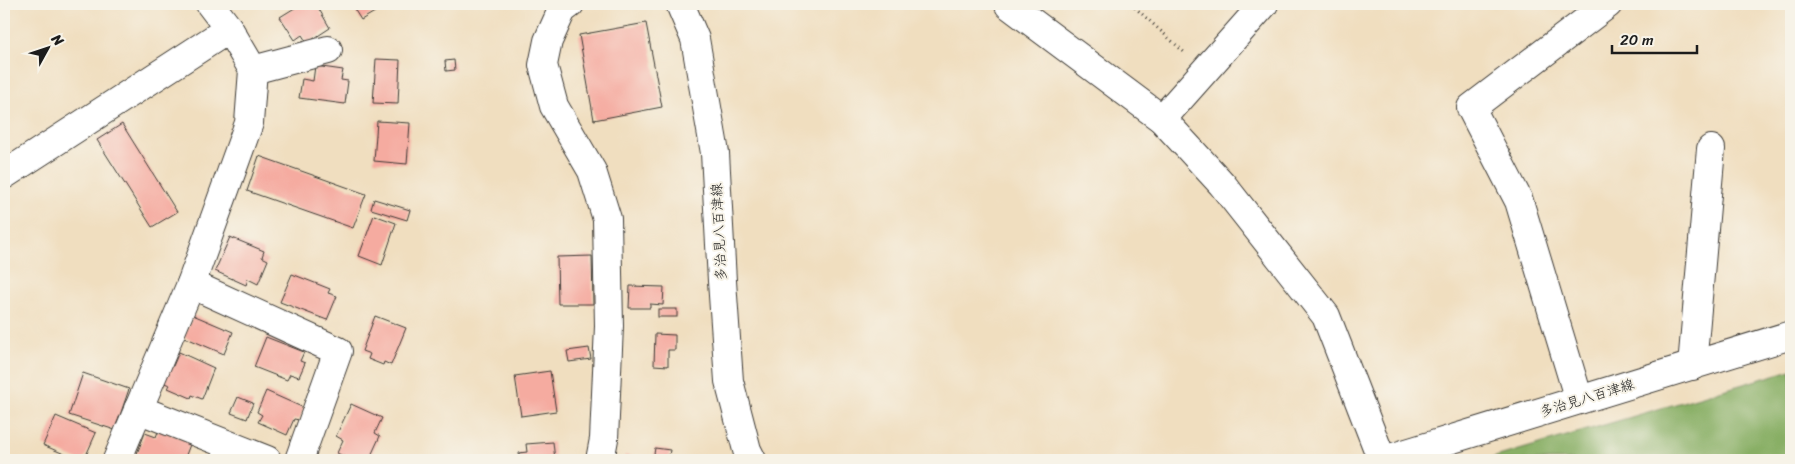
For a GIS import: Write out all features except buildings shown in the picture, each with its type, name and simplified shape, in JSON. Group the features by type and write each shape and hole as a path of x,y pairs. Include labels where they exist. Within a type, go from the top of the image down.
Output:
{"street":[{"path":"117,460 191,284 249,123 253,70 210,4"},
{"path":"570,4 562,10 548,41 544,65 554,106 592,171 607,219 610,326 604,439 600,460"},
{"name":"多治見八百津線","path":"680,4 695,39 715,153 729,381 747,450 752,460"},
{"path":"1010,4 1162,119 1222,184 1326,316 1383,460"},
{"path":"1162,119 1264,4"},
{"path":"1579,400 1519,201 1471,108 1608,4"},
{"path":"4,175 228,29"},
{"path":"253,70 328,50"},
{"path":"1692,366 1711,149"},
{"path":"191,284 338,350 299,460"},
{"name":"多治見八百津線","path":"1383,460 1791,335"},
{"path":"138,409 267,460"}],"path":[{"path":"1131,4 1205,70"}],"green space":[{"path":"1791,370 1791,460 1485,460"}]}
